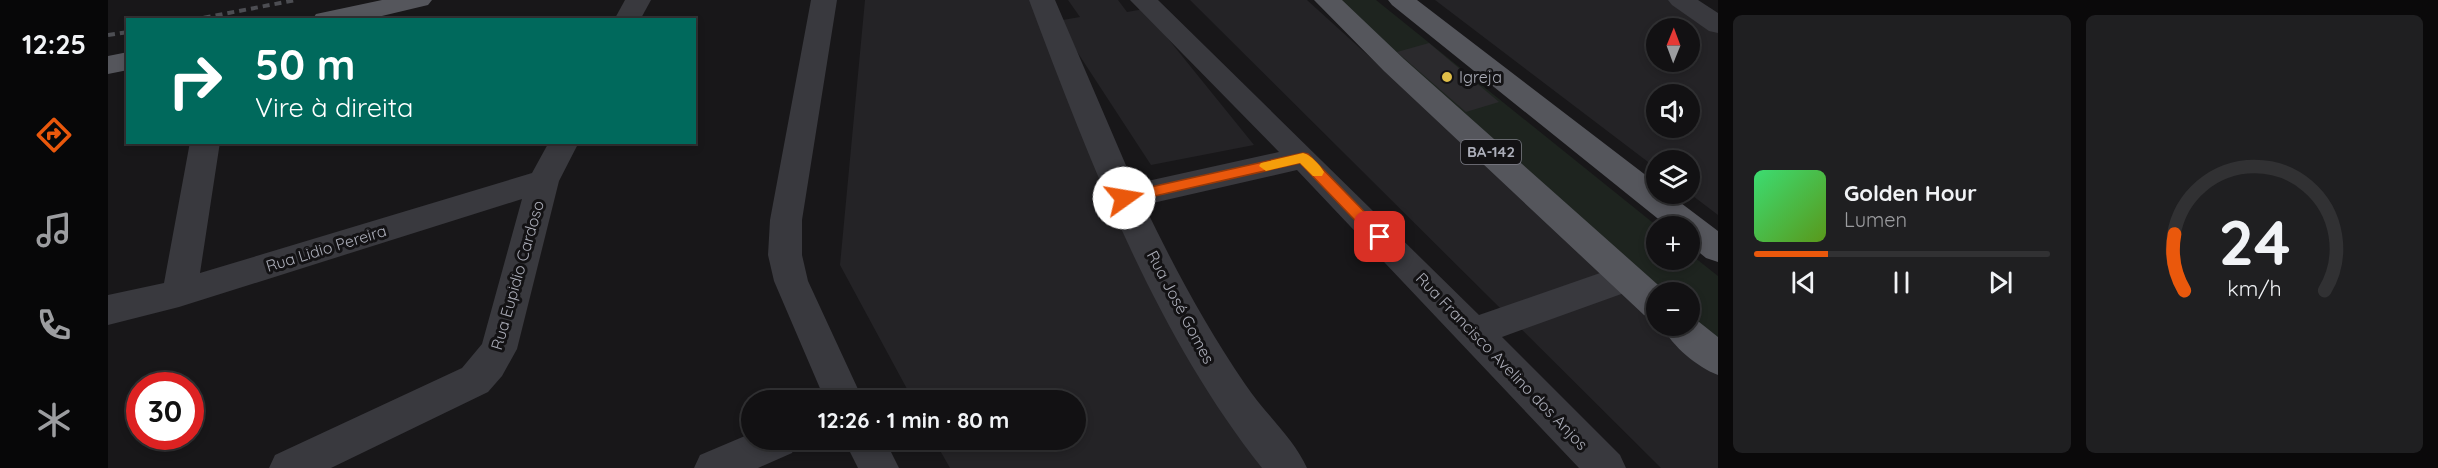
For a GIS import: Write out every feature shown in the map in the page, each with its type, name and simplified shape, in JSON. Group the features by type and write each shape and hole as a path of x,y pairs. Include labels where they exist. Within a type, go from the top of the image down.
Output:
{"main road":[{"path":"334,18 419,0"},
{"name":"BA-142","path":"1327,0 1646,296"},
{"path":"1401,0 1717,246"},
{"path":"108,65 126,61"},
{"path":"1692,336 1718,359"}],"street":[{"path":"628,18 638,0"},
{"path":"824,0 786,220 785,255 791,281 840,390"},
{"name":"Rua José Gomes","path":"1042,0 1124,198 1194,334 1230,395 1287,468"},
{"name":"Rua Francisco Avelino dos Anjos","path":"1143,0 1303,158 1606,468"},
{"path":"1681,0 1718,25"},
{"path":"179,292 205,144"},
{"name":"Rua Eupidio Cardoso","path":"289,468 474,380 489,365 499,348 543,181 563,144"},
{"path":"1124,198 1303,158"},
{"name":"Rua Lidio Pereira","path":"108,310 179,292 543,181"},
{"path":"1473,333 1626,278"},
{"path":"714,468 755,450"},
{"path":"869,450 879,468"}],"shaded area":[{"path":"865,0 1038,0 1276,468 950,468 940,450 1086,450 1086,390 908,390 840,265"},
{"path":"1068,0 1118,0 1127,12 1144,9 1254,145 1151,165 1057,21 1080,17"},
{"path":"1190,0 1307,0 1646,308 1646,336 1676,336 1718,373 1718,468 1661,468"},
{"path":"1335,0 1376,0 1646,217 1646,270 1700,270 1700,262 1718,276 1718,342 1700,326 1700,282 1652,282"},
{"path":"1435,0 1676,0 1718,28 1718,215 1700,201 1700,150 1646,150 1646,160"}],"building":[{"name":"Igreja","path":"1429,43 1499,102 1466,112 1397,52"}],"railway":[{"path":"202,18 296,0"},
{"path":"108,35 126,32"}],"slow traffic":[{"path":"1266,166 1303,158 1317,172"}],"place":[{"name":"Igreja","path":"1447,77"}],"route":[{"path":"1124,198 1303,158 1380,237"}]}
